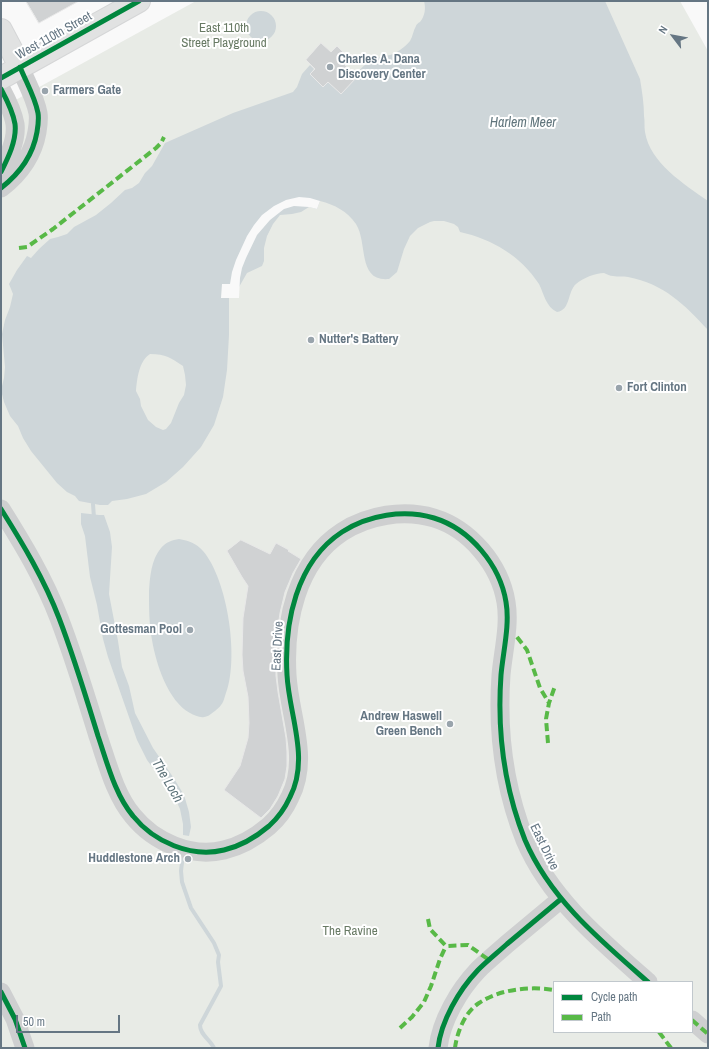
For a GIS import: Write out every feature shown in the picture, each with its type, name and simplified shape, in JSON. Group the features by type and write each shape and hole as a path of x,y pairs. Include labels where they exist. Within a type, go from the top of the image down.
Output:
{"main road":[{"name":"West 110th Street","path":"1,78 139,1"},
{"path":"1,30 20,67"}],"street":[{"path":"1,188 15,176 28,158 36,136 38,124 36,107 20,67"},
{"path":"1,89 15,124 15,133 1,172"},
{"name":"East Drive","path":"1,509 31,559 52,599 67,640 106,761 125,805 140,824 164,841 179,848 210,852 229,849 258,834 275,820 282,811 296,784 298,773 298,750 287,677 286,646 288,625 295,600 312,562 322,550 341,533 353,525 377,517 402,514 436,518 448,523 464,534 479,547 486,556 501,582 506,603 507,612 500,699 502,752 510,795 525,840 543,873 561,899 607,945 647,981"},
{"path":"438,1048 442,1029 448,1015 457,998 477,971 561,899"},
{"path":"1,992 15,1019 25,1048"},
{"path":"693,1021 708,1034"}],"green space":[{"path":"196,1 680,1 708,51 708,1048 1,1048 1,108"}],"water":[{"name":"Harlem Meer","path":"424,1 605,1 640,79 645,130 648,143 661,163 669,172 708,201 708,330 682,304 663,290 641,280 612,276 604,273 589,276 576,284 571,291 565,308 557,312 548,304 539,284 532,274 515,257 483,239 460,232 458,227 454,224 444,221 430,222 418,228 410,236 404,249 397,272 389,279 379,278 372,274 368,268 360,232 356,224 349,215 340,209 331,204 320,201 317,209 309,207 301,212 280,215 273,224 267,236 262,266 247,273 239,287 239,298 229,298 227,370 223,397 214,425 201,447 183,467 166,482 146,494 112,501 108,505 79,501 75,496 67,492 57,483 31,451 18,426 10,416 4,402 1,390 5,367 2,334 13,294 9,284 17,270 27,256 31,258 50,239 67,234 74,227 96,215 125,190 132,188 139,183 145,173 152,166 165,143 233,113 293,92 297,87 302,74 310,65 314,69 310,74 323,87 328,82 341,94 357,77 356,76 360,69 366,64 376,58 390,55 401,50 410,41 416,26 423,17 425,12","holes":["150,354 168,357 175,361 183,366 185,375 186,385 184,395 171,423 166,429 163,430 156,427 148,420 136,391 141,366 143,361"]},
{"path":"261,11 267,12 275,20 275,32 267,40 261,41 255,40 247,32 246,26 247,20 255,12"},
{"path":"81,513 104,515 110,532 112,547 109,594 122,667 129,686 135,713 153,748 184,795 189,812 191,827 189,836 183,835 183,824 180,809 174,796 147,760 137,740 108,657 90,577 85,536 81,524"},
{"name":"Gottesman Pool","path":"179,539 198,546 212,564 225,600 229,621 231,663 229,681 222,704 215,711 205,717 199,717 190,713 175,700 169,691 160,670 151,634 149,591 153,563 163,546 169,542"}],"pier":[{"path":"299,197 320,201 317,209 294,206 284,209 270,220 257,235 242,268 239,298 221,298 222,284 230,284 236,260 254,225 262,215 274,206 286,200"}],"building":[{"path":"26,1 79,1 39,23"},
{"name":"Charles A. Dana Discovery Center","path":"321,43 331,52 337,46 350,59 345,65 357,77 341,94 328,82 323,87 310,74 315,69 306,60"},
{"path":"241,540 270,554 276,543 301,559 285,592 277,634 276,676 287,752 285,779 278,796 270,809 261,818 224,790 240,766 248,738 248,697 243,671 242,655 243,618 248,586 227,551"}],"waterway":[{"name":"The Loch","path":"93,504 94,518"},
{"name":"The Loch","path":"183,854 181,871 182,882 191,908 214,943 219,955 218,962 221,986 200,1025 203,1034 214,1048"}],"marked path":[{"path":"19,248 27,247 53,229 156,148 164,137"},
{"path":"517,637 527,650 540,688 549,703"},
{"path":"548,743 546,719 549,703 555,686"},
{"path":"428,919 430,929 446,946 468,945 489,960"},
{"path":"400,1028 412,1017 424,1002 446,946"},
{"path":"455,1048 462,1023 474,1007 487,998 496,994 515,990 535,988 553,990"},
{"path":"693,1021 708,1034"},
{"path":"660,1033 671,1048"}],"cycle path":[{"path":"1,78 139,1"},
{"path":"1,188 14,177 29,156 37,130 37,107 20,67"},
{"path":"1,89 8,102 15,124 15,136 1,172"},
{"path":"1,509 33,562 47,589 75,662 108,767 121,798 133,816 151,833 174,846 199,852 224,850 242,844 259,834 275,820 284,809 290,797 296,782 298,752 297,736 287,675 288,635 296,595 314,560 326,545 352,526 363,521 386,515 422,515 447,523 460,531 481,550 490,562 503,588 506,602 507,629 500,696 501,738 507,779 525,840 548,881 578,918 612,951 647,981"},
{"path":"438,1048 443,1027 452,1006 471,978 492,957 561,899"},
{"path":"1,992 15,1019 25,1048"}],"place":[{"name":"Charles A. Dana Discovery Center","path":"330,67"},
{"name":"Farmers Gate","path":"45,91"},
{"name":"Nutter's Battery","path":"311,340"},
{"name":"Fort Clinton","path":"619,388"},
{"name":"Gottesman Pool","path":"190,630"},
{"name":"Andrew Haswell Green Bench","path":"450,724"},
{"name":"Huddlestone Arch","path":"188,859"}],"park label":[{"name":"East 110th Street Playground","path":"224,36"},
{"name":"The Ravine","path":"350,932"}]}
